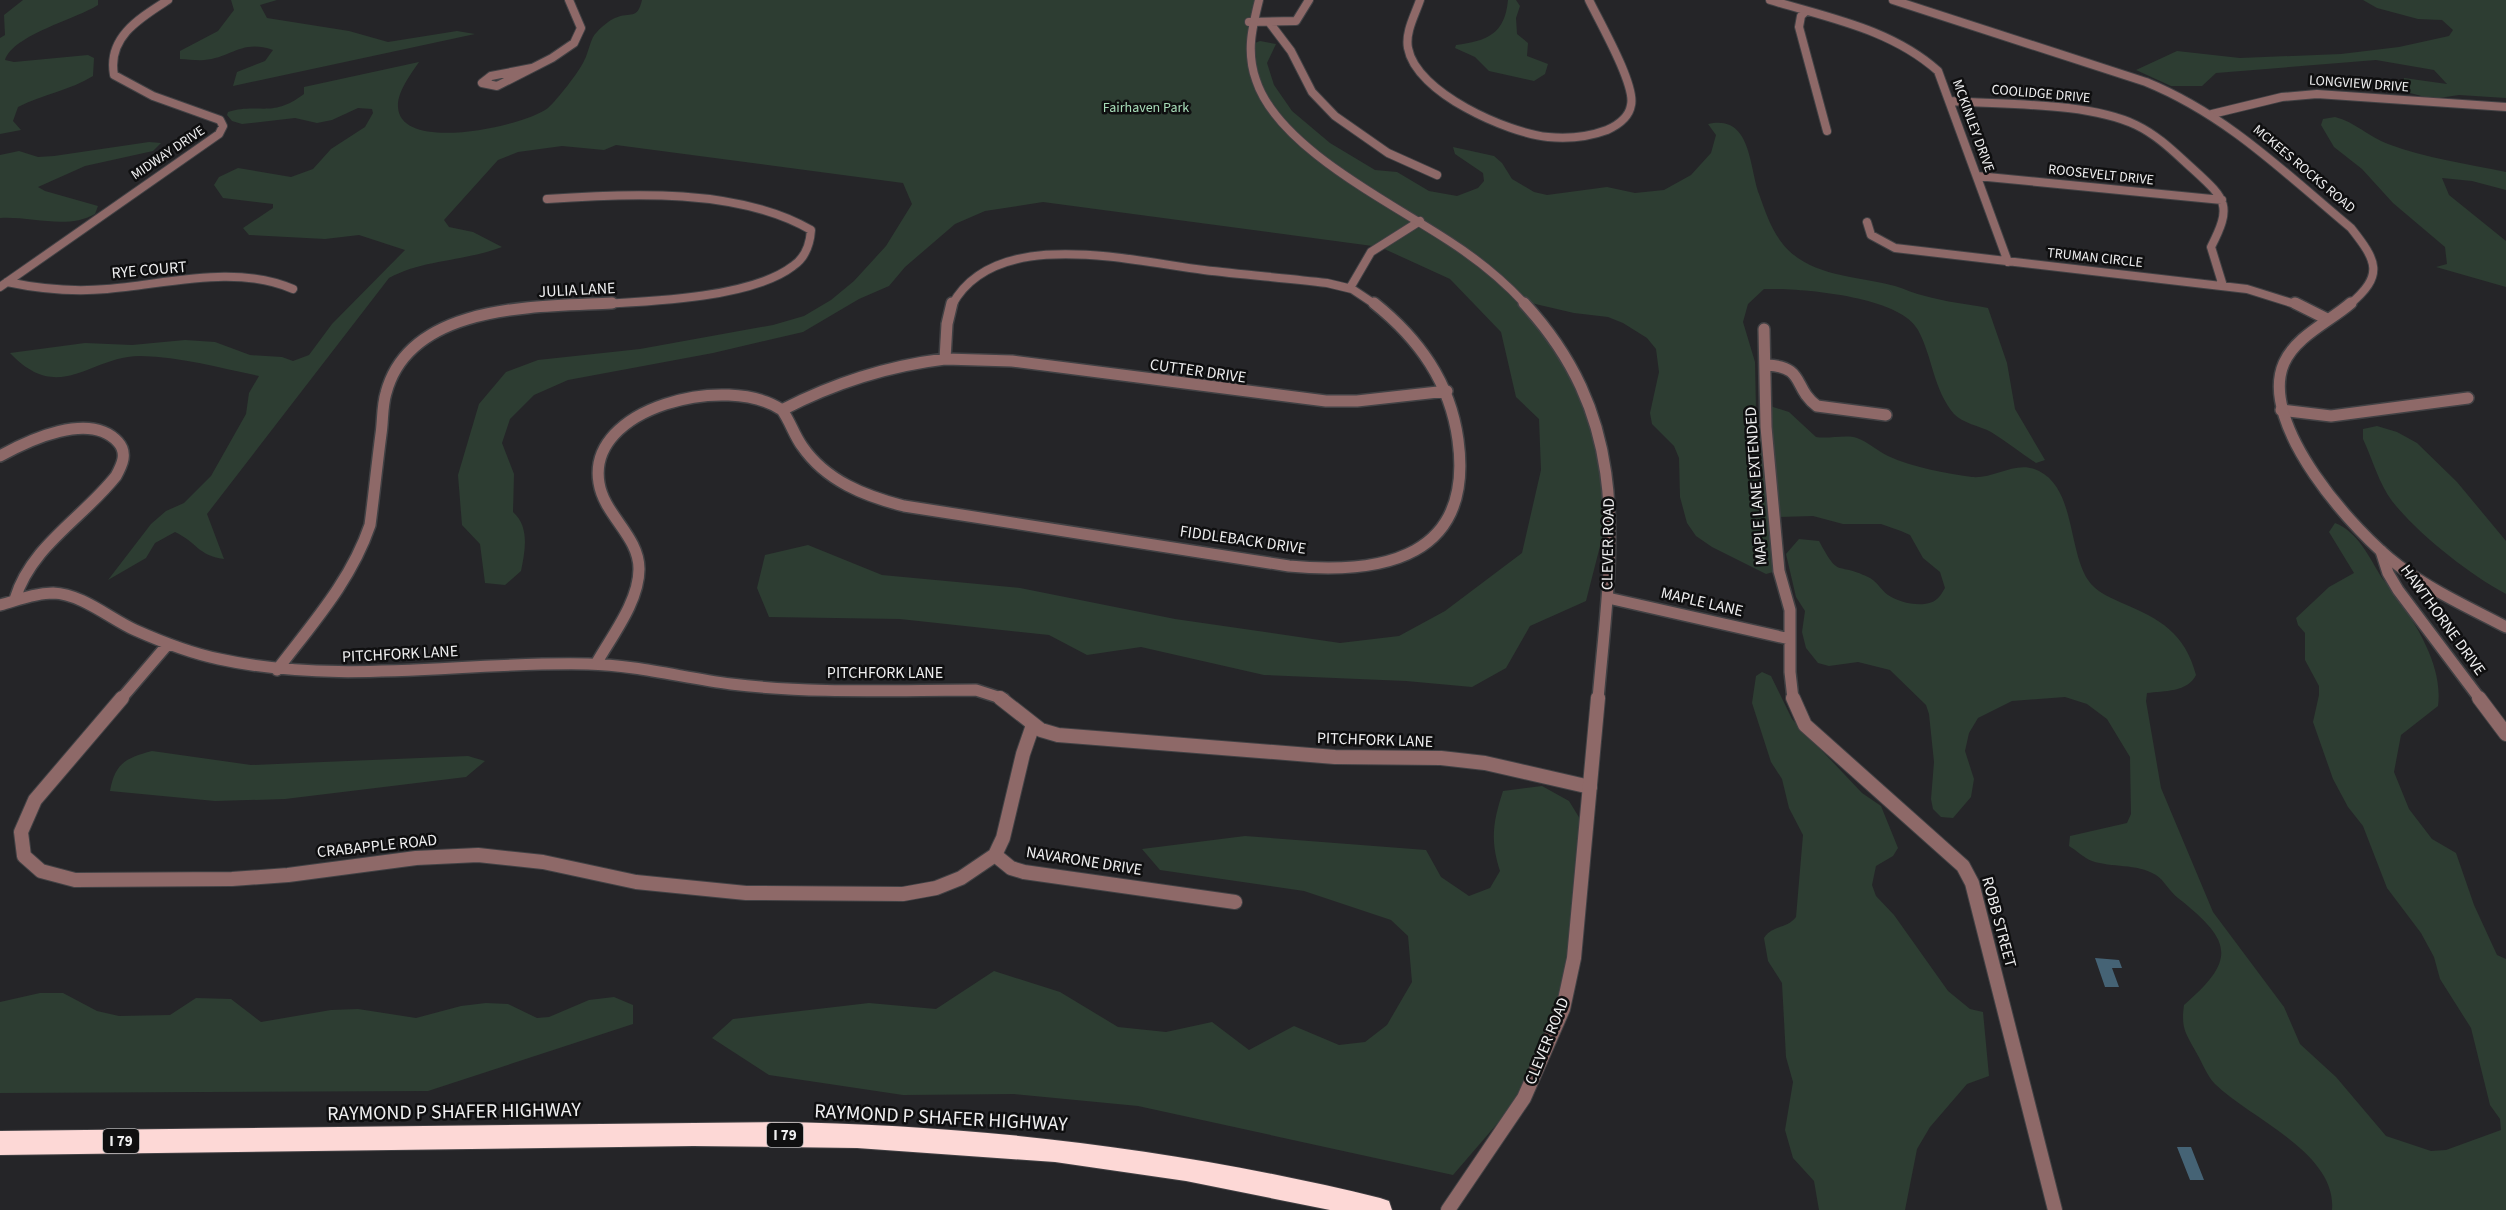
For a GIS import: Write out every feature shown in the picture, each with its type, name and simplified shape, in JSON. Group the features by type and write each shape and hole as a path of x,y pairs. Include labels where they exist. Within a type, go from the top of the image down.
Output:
{"highway":[{"name":"RAYMOND P SHAFER HIGHWAY","path":"0,1143 241,1139 858,1136 1079,1152 1324,1196 1380,1210"}],"street":[{"name":"MIDWAY DRIVE","path":"3,285 219,134 223,126 220,120 153,96 114,75 110,55 114,48 139,19 168,0"},
{"path":"532,68 491,76 482,83 497,86 532,68 565,51 580,35 581,28 569,0"},
{"name":"CLEVER ROAD","path":"1259,0 1249,22 1247,54 1250,73 1259,93 1284,125 1335,168 1420,221 1480,263 1532,312 1566,358 1586,399 1601,442 1607,472 1611,507 1608,598 1574,958 1563,1009 1524,1098 1448,1210"},
{"path":"1249,22 1296,21 1309,0"},
{"path":"1420,0 1411,26 1408,49 1422,76 1446,94 1498,123 1523,133 1560,138 1599,133 1615,126 1626,117 1631,108 1630,89 1589,0"},
{"name":"MCKINLEY DRIVE","path":"1770,0 1883,36 1921,55 1938,71 1951,101 2008,262"},
{"name":"MCKEES ROCKS ROAD","path":"1893,0 1946,20 2129,77 2212,114 2334,213 2367,250 2374,263 2375,273 2371,284 2301,340 2286,357 2279,377 2281,410 2287,428 2322,481 2356,526 2381,551 2426,583 2506,627"},
{"path":"1806,11 1801,16 1799,27 1827,131"},
{"path":"1269,22 1290,49 1304,77 1324,106 1347,125 1420,172 1437,176"},
{"name":"LONGVIEW DRIVE","path":"2212,114 2282,97 2318,94 2506,107"},
{"name":"COOLIDGE DRIVE","path":"1951,101 2078,110 2117,118 2154,135 2209,182 2222,200"},
{"name":"ROOSEVELT DRIVE","path":"1977,176 2222,200"},
{"name":"JULIA LANE","path":"278,670 344,578 366,540 386,392 393,374 418,344 455,322 500,309 617,303 698,294 759,283 793,267 804,254 810,240 811,230 802,222 759,209 694,199 622,195 547,199"},
{"path":"2222,200 2224,221 2211,247 2223,286"},
{"path":"1350,288 1371,252 1420,221"},
{"name":"TRUMAN CIRCLE","path":"1867,222 1871,235 1895,248 2223,286 2272,295 2327,319"},
{"name":"FIDDLEBACK DRIVE","path":"782,410 805,451 820,467 856,491 886,502 917,509 1278,563 1348,569 1380,564 1411,553 1433,538 1452,517 1460,498 1461,478 1455,422 1447,391 1433,362 1417,340 1398,321 1350,288 1087,256 1039,254 1012,259 990,268 961,289 952,303 948,317 945,359"},
{"name":"RYE COURT","path":"3,285 73,290 225,279 270,279 293,289"},
{"name":"MAPLE LANE EXTENDED","path":"1764,329 1767,365 1766,427 1779,571 1788,593 1791,614 1790,639"},
{"path":"596,664 634,590 639,566 636,554 603,496 597,470 609,443 633,420 649,411 692,396 734,394 782,410 835,384 875,371 945,359"},
{"name":"CUTTER DRIVE","path":"945,359 1012,361 1326,401 1357,401 1447,391"},
{"path":"1767,365 1787,366 1795,370 1809,400 1817,406 1886,415"},
{"path":"2281,410 2331,416 2468,398"},
{"path":"0,456 32,440 69,429 106,433 118,441 123,452 122,465 110,483 33,560 20,579 15,599"},
{"name":"HAWTHORNE DRIVE","path":"2381,551 2388,573 2398,590 2506,734"},
{"name":"PITCHFORK LANE","path":"0,605 15,599 57,593 76,598 168,644 190,652 278,670 350,674 546,663 596,664 731,684 798,690 976,690 1004,699 1033,725 1058,735 1335,757 1441,758 1485,763 1590,787"},
{"name":"MAPLE LANE","path":"1608,598 1790,639"},
{"name":"ROBB STREET","path":"1790,639 1790,694 1795,711 1805,725 1963,866 1972,883 2055,1210"},
{"name":"CRABAPPLE ROAD","path":"168,644 35,800 24,818 20,837 22,855 32,868 50,877 75,880 232,879 416,858 478,855 543,862 636,882 746,893 903,894 936,888 953,881 980,868 995,855"},
{"path":"995,855 1003,838 1023,754 1033,725"},
{"name":"NAVARONE DRIVE","path":"995,855 1011,868 1024,872 1235,902"}],"green space":[{"path":"23,0 98,0 98,5 32,35 10,51 5,60 14,62 88,55 94,58 93,76 76,85 18,107 13,121 21,130 0,134 0,38 5,35 4,15"},
{"path":"231,0 277,0 260,5 267,18 349,31 388,42 457,31 475,34 233,86 237,72 265,61 273,50 253,47 214,59 180,59 180,51 218,31 234,10"},
{"name":"Fairhaven Park","path":"642,0 1259,0 1249,22 1247,54 1259,93 1316,153 1479,263 1532,312 1585,399 1610,507 1586,601 1530,626 1506,668 1472,687 1406,681 1264,675 1141,647 1087,655 1049,635 900,619 769,617 757,588 765,555 808,545 882,575 1020,588 1175,619 1340,643 1399,636 1445,611 1522,553 1541,470 1539,419 1516,397 1501,332 1450,279 1380,247 1043,202 985,211 955,224 905,267 889,286 859,299 803,332 713,353 568,380 534,395 510,419 502,443 514,474 513,512 524,532 525,547 521,571 505,585 485,583 480,544 462,525 458,475 479,404 506,372 538,360 640,349 773,325 804,316 831,300 854,281 886,246 912,204 903,183 616,145 604,150 562,146 518,152 498,160 444,220 449,227 473,232 502,247 472,256 416,267 389,278 207,514 224,559 208,555 175,532 155,543 146,558 108,580 151,524 166,511 184,503 211,476 246,414 249,393 259,376 186,361 141,356 123,358 76,374 60,377 45,376 28,368 10,353 85,343 132,345 185,340 215,342 250,355 282,357 293,361 309,355 332,324 405,250 359,235 325,239 249,235 243,228 273,208 273,204 223,198 214,185 219,177 238,168 291,177 313,169 331,149 365,127 373,113 372,109 358,108 332,120 317,123 295,118 242,124 232,121 227,115 228,112 248,108 283,106 304,94 304,87 419,62 405,83 398,101 404,121 419,130 440,133 465,132 515,122 548,108 568,86 581,66 595,35 613,19 638,11"},
{"path":"1508,0 1516,0 1520,6 1516,18 1517,34 1528,43 1527,56 1548,64 1545,74 1534,81 1489,71 1475,57 1455,48 1456,45 1477,41 1492,34 1503,21"},
{"path":"2363,0 2506,0 2506,98 2459,95 2432,99 2403,91 2404,78 2447,84 2434,70 2376,60 2216,73 2202,86 2171,86 2136,70 2177,51 2240,58 2341,54 2399,47 2449,36 2453,30 2442,20 2418,19 2377,8"},
{"path":"1260,41 1276,44 1267,63 1274,85 1292,111 1330,143 1375,170 1397,172 1429,191 1457,196 1478,188 1484,181 1483,173 1455,154 1453,147 1494,156 1502,163 1512,179 1534,192 1547,195 1607,187 1635,193 1664,190 1691,175 1711,153 1716,135 1708,124 1722,123 1733,127 1746,144 1759,194 1771,226 1782,243 1805,263 1834,274 1895,286 1941,300 1988,308 2007,363 2015,409 2045,460 2036,463 1991,432 1966,422 1954,414 1937,384 1918,330 1908,318 1891,309 1848,296 1801,290 1764,289 1748,304 1743,322 1755,362 1756,410 1764,426 1777,571 1766,574 1712,547 1696,536 1687,523 1680,497 1679,458 1674,446 1652,424 1650,413 1659,372 1656,349 1647,338 1623,323 1608,317 1574,313 1531,303 1336,166 1286,124 1262,93 1249,53 1255,43"},
{"path":"2335,117 2349,122 2381,141 2402,149 2506,172 2506,190 2472,181 2442,178 2449,195 2506,241 2506,287 2436,267 2447,264 2445,247 2393,203 2362,169 2334,147 2321,125 2323,119"},
{"path":"149,142 161,143 153,151 85,166 38,187 98,206 95,214 84,219 61,222 0,218 0,155 19,151 38,157 54,156"},
{"path":"1767,405 1789,412 1816,437 1857,438 1888,456 1919,467 1981,477 2022,467 2039,471 2051,480 2065,505 2077,552 2091,584 2103,594 2148,615 2169,629 2185,648 2191,661 2196,675 2192,681 2175,690 2147,693 2146,701 2161,788 2213,912 2284,1007 2300,1044 2336,1077 2386,1136 2431,1151 2446,1150 2501,1130 2500,1119 2490,1105 2471,1028 2440,979 2434,957 2421,933 2387,888 2363,826 2348,807 2333,779 2313,722 2319,686 2305,660 2305,633 2298,625 2296,618 2329,587 2354,573 2329,532 2335,523 2357,539 2414,623 2428,650 2437,678 2438,706 2401,735 2394,772 2409,809 2432,839 2456,853 2474,905 2497,955 2506,959 2506,1210 2332,1210 2330,1190 2321,1171 2307,1154 2212,1081 2187,1034 2183,1013 2184,1005 2213,975 2220,962 2221,950 2217,938 2209,926 2156,875 2132,867 2092,861 2069,846 2070,836 2127,823 2131,814 2130,757 2107,719 2087,704 2065,697 2012,701 1978,718 1969,733 1965,751 1974,779 1971,797 1953,818 1941,817 1933,809 1931,799 1934,762 1926,705 1890,670 1858,662 1829,666 1818,663 1806,648 1802,632 1805,611 1796,597 1786,554 1799,539 1819,541 1831,561 1839,568 1868,577 1888,595 1913,604 1926,604 1939,597 1945,588 1940,572 1923,558 1910,535 1881,524 1843,524 1813,516 1779,517"},
{"path":"2377,426 2397,432 2417,443 2457,482 2506,541 2506,594 2445,553 2392,501 2379,479 2363,439 2363,429"},
{"path":"1762,672 1771,676 1792,719 1862,793 1881,806 1898,848 1893,856 1876,866 1872,885 1876,896 1894,915 1948,991 1970,1009 1983,1012 1989,1076 1967,1084 1930,1127 1917,1149 1905,1210 1819,1210 1814,1181 1793,1158 1785,1130 1793,1082 1786,1057 1782,983 1768,961 1764,938 1771,931 1788,924 1796,917 1803,835 1789,808 1782,779 1771,762 1752,703 1756,676"},
{"path":"152,751 251,765 468,756 485,761 466,777 285,799 215,801 110,791 115,774 123,763 135,756"},
{"path":"1542,786 1569,801 1585,827 1560,1008 1521,1096 1453,1175 1138,1106 1014,1094 903,1095 769,1075 712,1038 733,1019 869,1003 936,1009 994,971 1060,992 1118,1027 1166,1032 1212,1022 1249,1050 1294,1026 1339,1045 1365,1042 1387,1025 1412,982 1408,936 1391,920 1304,891 1160,870 1142,849 1245,836 1426,850 1441,877 1469,896 1490,888 1500,871 1495,850 1494,831 1503,791"},
{"path":"40,993 63,993 97,1011 119,1016 170,1015 196,998 231,999 261,1022 331,1010 358,1009 416,1018 461,1006 486,1003 508,1004 537,1018 549,1017 589,1000 614,997 633,1005 633,1024 428,1091 0,1093 0,1002"}],"water":[{"path":"2095,958 2119,960 2122,968 2112,968 2119,987 2105,987"},
{"path":"2177,1147 2191,1147 2204,1180 2190,1180"}]}
